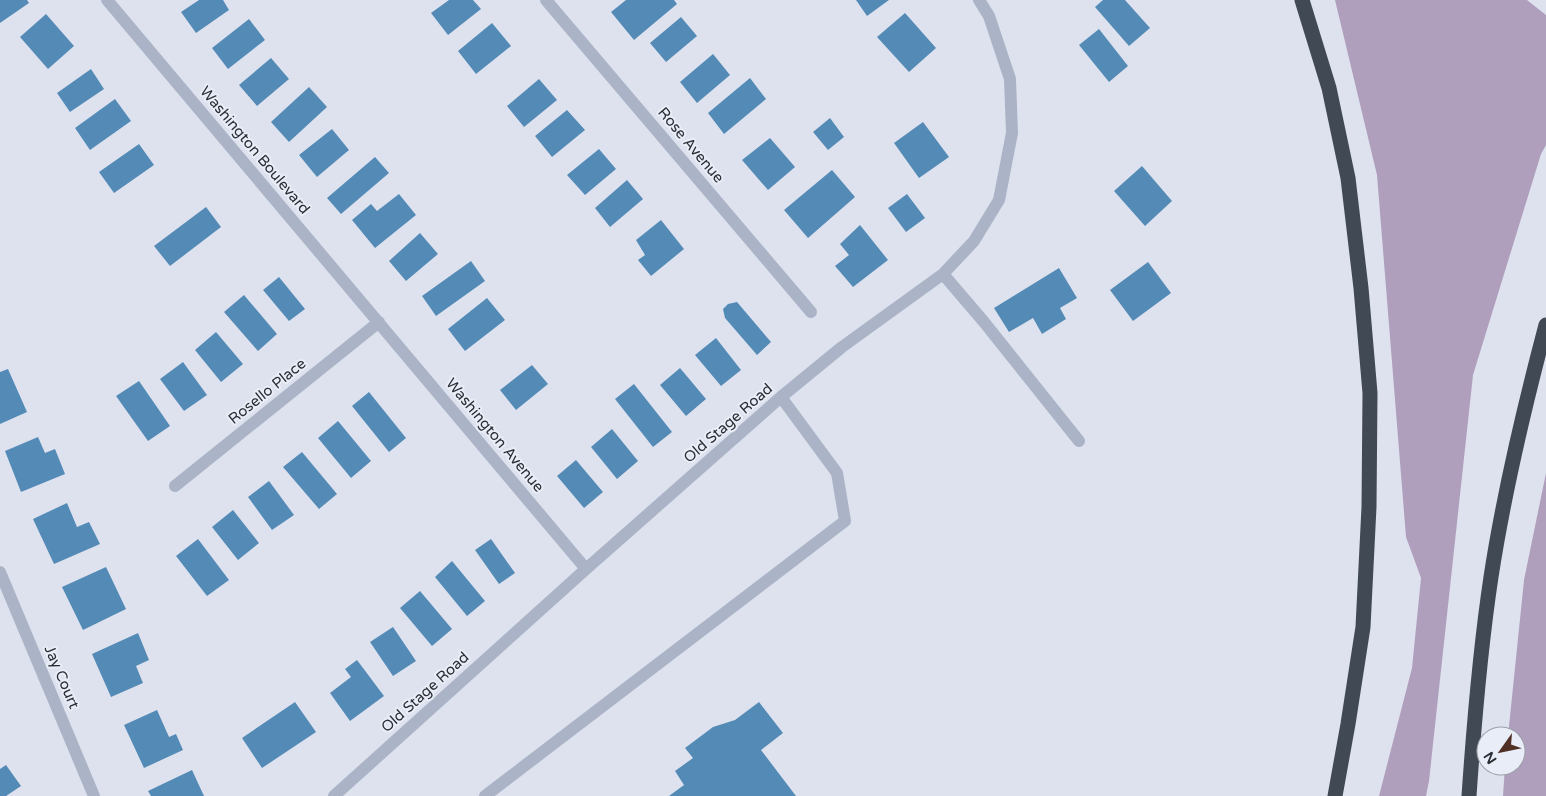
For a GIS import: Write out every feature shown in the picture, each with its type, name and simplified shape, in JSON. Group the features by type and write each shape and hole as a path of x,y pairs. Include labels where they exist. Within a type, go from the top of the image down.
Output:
{"highway":[{"path":"1302,0 1330,88 1348,178 1361,288 1370,393 1369,507 1362,627 1335,796"},
{"path":"1469,796 1474,721 1491,576 1515,448 1546,325"}],"street":[{"name":"Washington Boulevard","path":"107,0 379,322"},
{"name":"Rose Avenue","path":"546,0 811,312"},
{"name":"Old Stage Road","path":"334,796 586,569 781,397 842,347 942,274 974,241 999,200 1012,134 1010,79 989,16 980,0"},
{"path":"942,274 984,322 1079,441"},
{"name":"Rosello Place","path":"174,486 379,322"},
{"name":"Washington Avenue","path":"379,322 586,569"},
{"path":"485,796 845,521 837,473 781,397"},
{"name":"Jay Court","path":"0,572 94,796"}],"shaded area":[{"path":"1335,0 1527,0 1546,15 1546,145 1541,154 1473,375 1426,796 1379,796 1412,668 1421,578 1406,537 1377,175"},
{"path":"1546,473 1546,796 1503,796 1504,776 1526,776 1526,726 1509,726 1524,580"}],"building":[{"path":"0,0 27,0 29,3 0,23"},
{"path":"199,0 223,0 229,10 196,33 181,12"},
{"path":"449,0 473,0 481,9 448,35 431,13"},
{"path":"626,0 674,0 677,4 634,40 611,12"},
{"path":"856,0 889,0 867,16"},
{"path":"1103,0 1125,0 1150,28 1129,46 1095,7"},
{"path":"905,13 936,48 909,72 877,37"},
{"path":"46,14 74,46 48,69 20,37"},
{"path":"681,17 697,36 666,62 650,43"},
{"path":"249,19 265,40 228,69 212,48"},
{"path":"492,23 511,46 476,74 458,51"},
{"path":"1099,29 1128,66 1109,82 1079,45"},
{"path":"713,54 730,75 697,103 680,82"},
{"path":"271,58 289,79 257,106 239,85"},
{"path":"91,69 104,89 70,112 57,93"},
{"path":"750,78 766,99 724,134 708,113"},
{"path":"539,79 557,100 524,127 507,106"},
{"path":"309,87 327,107 289,142 271,122"},
{"path":"115,99 131,121 90,150 75,128"},
{"path":"567,110 585,130 552,157 535,136"},
{"path":"830,118 844,137 828,150 813,132"},
{"path":"923,122 949,157 919,178 894,143"},
{"path":"332,129 349,150 317,177 299,155"},
{"path":"770,138 795,167 768,190 742,160"},
{"path":"139,144 154,165 114,193 99,172"},
{"path":"599,149 616,169 585,195 567,175"},
{"path":"375,157 389,173 341,214 327,198"},
{"path":"1142,166 1172,201 1145,226 1114,191"},
{"path":"832,170 855,197 808,238 784,210"},
{"path":"627,180 643,199 610,227 595,208"},
{"path":"399,194 416,215 375,248 352,220 371,204 377,211"},
{"path":"907,194 925,218 906,232 888,208"},
{"path":"206,207 221,227 170,266 154,246"},
{"path":"661,220 684,249 651,276 638,260 645,255 636,240"},
{"path":"860,225 888,260 853,287 835,266 849,255 840,244"},
{"path":"420,233 438,254 406,281 389,261"},
{"path":"471,261 485,281 436,316 422,296"},
{"path":"1148,262 1171,293 1133,321 1110,290"},
{"path":"1059,268 1077,298 1060,308 1066,319 1042,334 1033,318 1009,332 994,308"},
{"path":"279,277 305,309 289,321 263,290"},
{"path":"244,295 277,334 258,351 224,312"},
{"path":"487,298 505,320 465,351 448,329"},
{"path":"737,302 771,342 757,355 725,318 723,309 728,304"},
{"path":"216,332 243,364 221,382 195,350"},
{"path":"716,338 741,370 721,386 695,355"},
{"path":"183,362 207,395 184,411 160,379"},
{"path":"532,365 548,384 516,410 500,390"},
{"path":"680,368 706,399 686,416 660,385"},
{"path":"8,369 27,412 0,424 0,372"},
{"path":"139,381 170,426 148,441 116,396"},
{"path":"634,384 672,432 653,447 615,399"},
{"path":"369,392 406,438 389,452 352,406"},
{"path":"338,421 371,461 351,478 318,438"},
{"path":"612,429 638,461 617,479 591,447"},
{"path":"38,437 45,453 55,449 65,474 21,492 5,451"},
{"path":"302,452 337,494 319,509 283,467"},
{"path":"576,460 603,492 584,508 557,476"},
{"path":"269,481 294,515 272,530 248,497"},
{"path":"67,503 77,527 89,522 100,544 54,564 33,519"},
{"path":"233,510 259,543 238,560 212,527"},
{"path":"198,539 229,580 207,596 176,556"},
{"path":"491,539 515,573 499,584 475,550"},
{"path":"452,561 485,601 467,616 435,577"},
{"path":"106,567 126,609 83,630 62,587"},
{"path":"420,591 452,629 432,646 400,608"},
{"path":"393,627 416,661 393,676 370,642"},
{"path":"138,633 149,660 136,666 143,683 111,697 92,654"},
{"path":"357,660 384,696 350,721 330,693 351,677 345,669"},
{"path":"295,702 316,732 262,768 242,738"},
{"path":"759,702 783,733 761,750 796,796 669,796 684,785 675,771 693,758 685,748 713,727 735,720"},
{"path":"157,710 169,737 176,734 183,750 144,768 124,725"},
{"path":"6,765 21,786 6,796 0,796 0,769"},
{"path":"192,770 204,796 151,796 148,791"}]}
